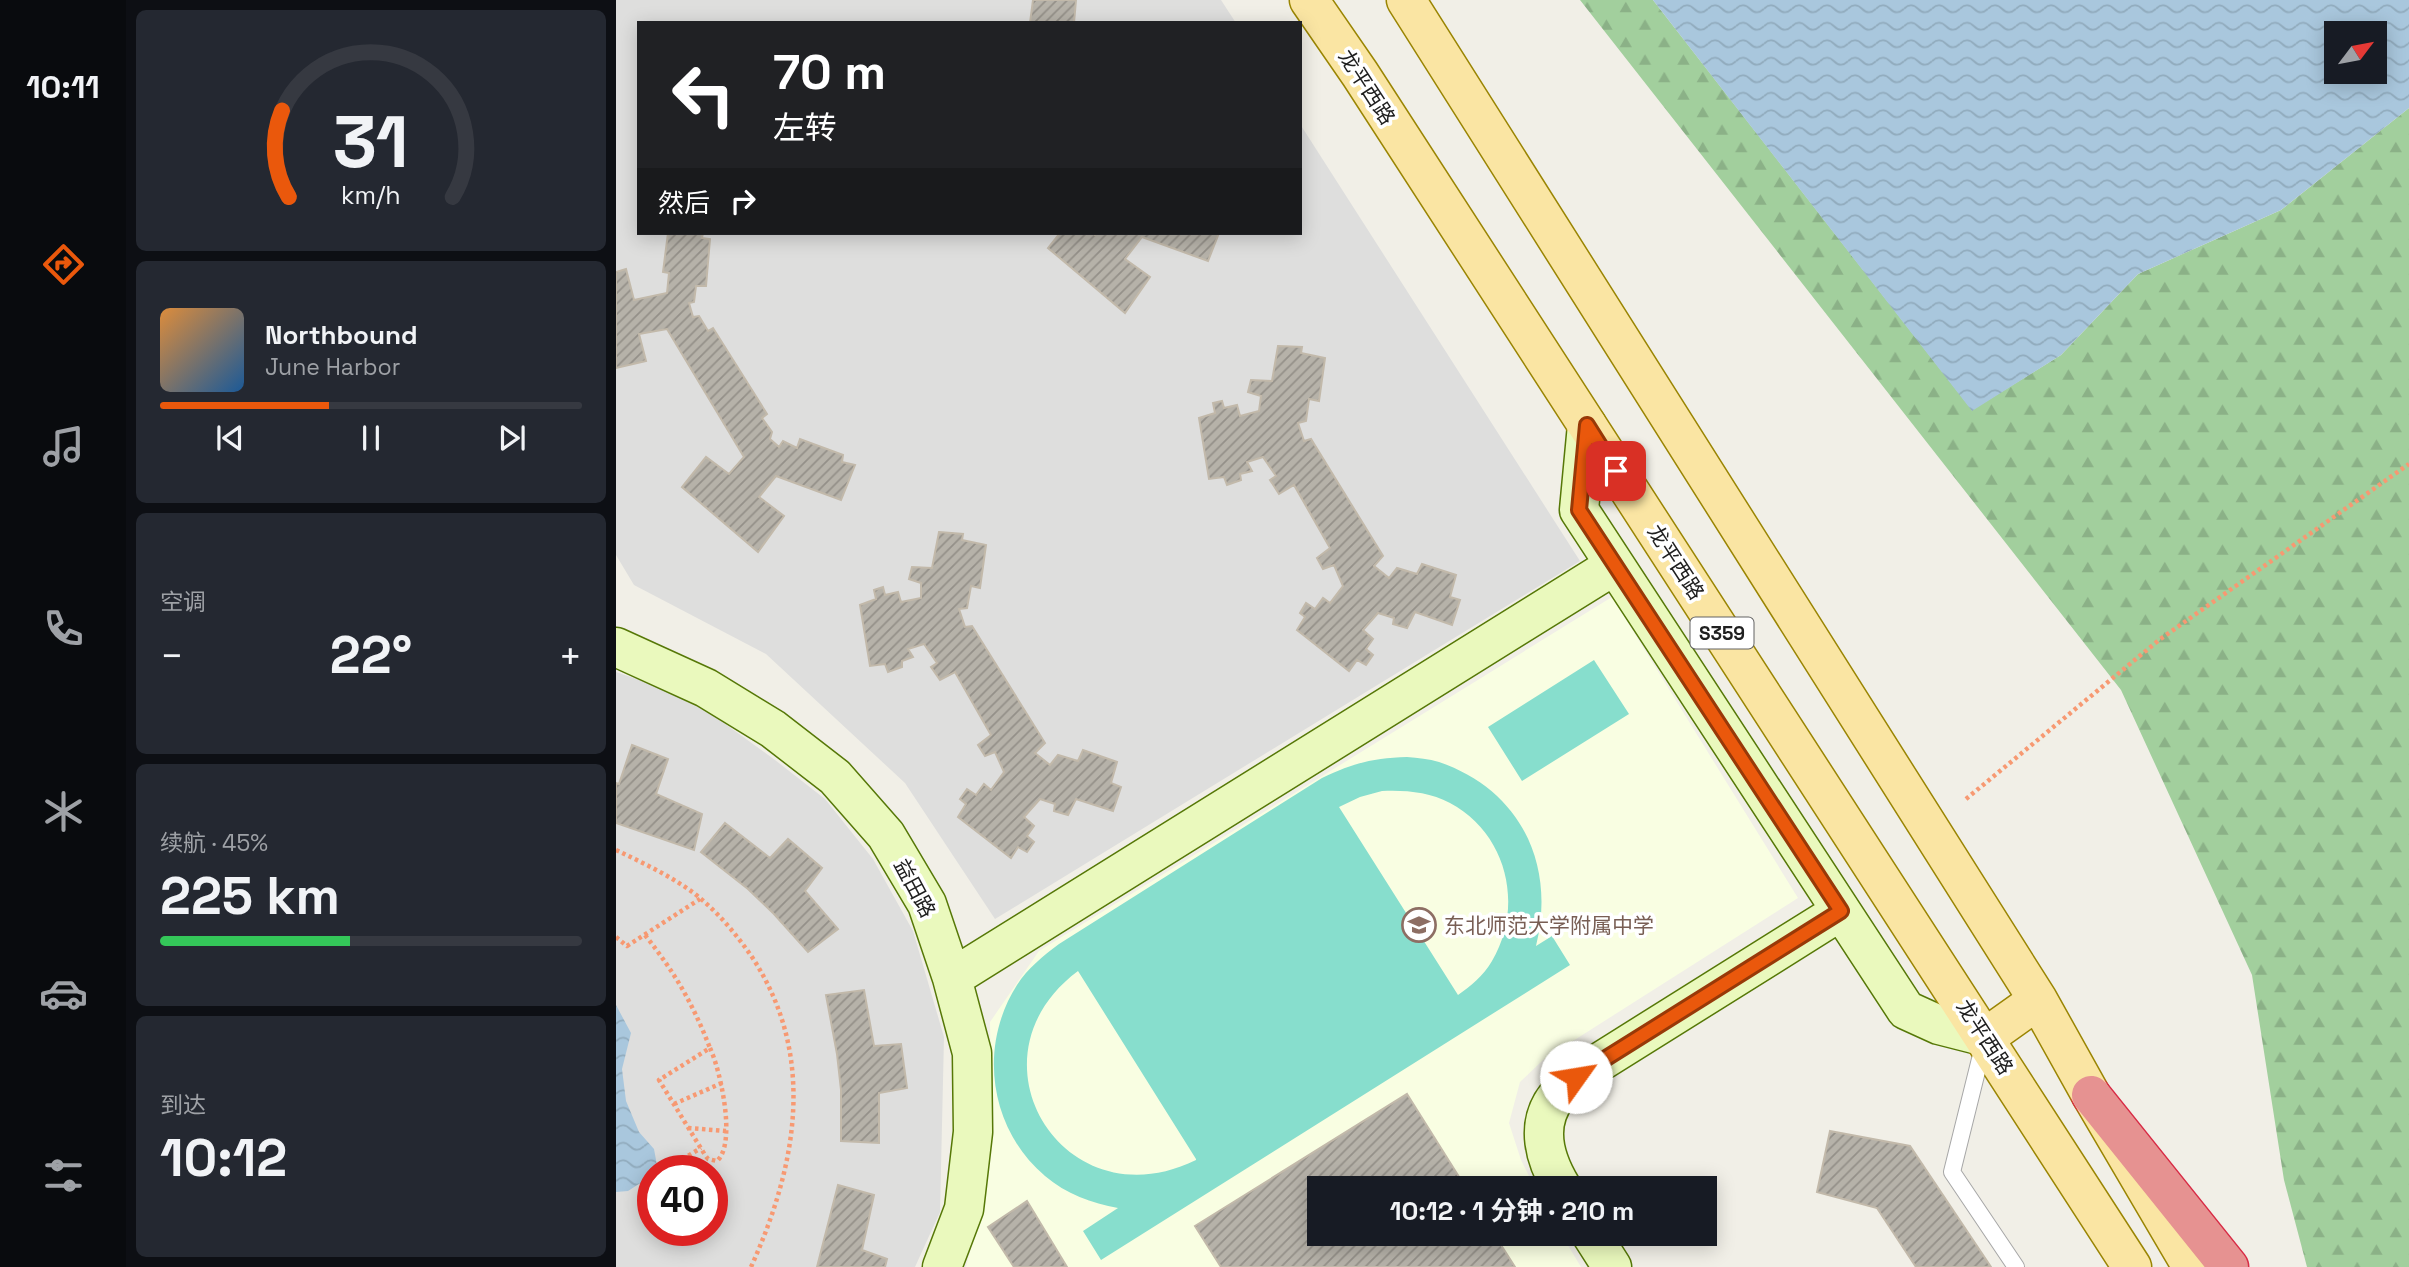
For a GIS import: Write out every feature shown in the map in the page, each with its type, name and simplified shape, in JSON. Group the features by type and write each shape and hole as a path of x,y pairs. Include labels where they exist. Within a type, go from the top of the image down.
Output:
{"highway":[{"path":"2091,1096 2229,1267"}],"main road":[{"name":"龙平西路","path":"1309,0 1360,74 1986,1037 2132,1267"},
{"path":"1406,0 2038,999 2091,1096 2192,1267"},
{"path":"1986,1037 2038,999"}],"street":[{"path":"1587,425 1579,510 1906,1010 1938,1025 1986,1037"},
{"path":"952,978 1615,565"},
{"name":"益田路","path":"616,647 706,688 774,729 835,777 886,835 927,904 952,978 972,1053 973,1132 964,1209 942,1267"},
{"path":"1555,1176 1544,1147 1546,1121 1556,1097 1576,1077 1841,911"},
{"path":"1599,1246 1612,1267"}],"lane":[{"path":"1986,1037 1952,1171 2016,1267"}],"path":[{"path":"1966,799 2159,640 2409,464"},
{"path":"616,850 659,872 700,899 739,938 777,1001 788,1034 794,1069 791,1139 780,1191 751,1267"},
{"path":"616,937 626,946 700,899"},
{"path":"645,935 678,978 718,1064 726,1131 721,1158 717,1161 708,1159 659,1080 710,1048"},
{"path":"674,1104 722,1083"},
{"path":"688,1128 726,1131"},
{"path":"689,1155 701,1148"}],"shaded area":[{"path":"616,0 1221,0 1235,21 637,21 637,235 1302,235 1302,127 1580,561 995,919 905,783 766,654 634,585 616,555"},
{"name":"东北师范大学附属中学","path":"1612,597 1798,898 1543,1060 1520,1082 1509,1123 1529,1176 1307,1176 1307,1246 1568,1246 1581,1267 966,1267 984,1197 992,1139 990,1022 1039,951"},
{"path":"1594,660 1629,714 1522,781 1488,727"},
{"path":"616,672 651,684 710,713 825,799 873,859 913,931 944,1037 940,1212 915,1267 616,1267"},
{"path":"1395,758 1435,761 1468,775 1492,791 1511,811 1526,834 1536,860 1541,887 1541,916 1536,946 1552,936 1570,965 1101,1260 1083,1231 1118,1208 1080,1197 1045,1176 1026,1157 1001,1111 995,1086 997,1034 1017,985 1031,968 1059,944 1322,778 1364,762","holes":["1382,791 1417,792 1434,796 1470,816 1486,833 1505,873 1507,918 1502,940 1485,971 1458,995 1339,807","1078,971 1196,1159 1196,1160 1148,1174 1105,1170 1070,1152 1044,1123 1029,1086 1029,1046 1044,1007"]}],"green space":[{"path":"1580,0 1653,0 1972,410 2061,355 2138,274 2281,210 2409,108 2409,1267 2307,1267 2284,1180 2252,975 2121,690"}],"water":[{"path":"1653,0 2409,0 2409,108 2281,210 2138,274 2061,355 1972,411"},
{"path":"616,1005 631,1033 622,1069 626,1101 639,1132 654,1149 655,1155 637,1155 637,1185 628,1191 616,1192"}],"building":[{"path":"1033,0 1076,0 1074,21 1030,21"},
{"path":"668,235 703,235 702,238 710,239 706,286 696,286 694,302 689,303 693,317 699,316 708,331 713,328 767,414 762,418 772,432 770,439 779,447 783,441 797,448 800,439 843,455 842,462 855,465 841,500 776,476 759,497 784,516 758,552 682,487 706,457 729,474 744,457 667,329 639,334 646,361 616,368 616,272 626,269 634,300 667,293 669,273 663,272"},
{"path":"1058,235 1218,235 1208,261 1142,237 1125,259 1150,277 1125,313 1048,248"},
{"path":"1278,346 1302,347 1301,353 1325,358 1319,401 1309,399 1306,421 1298,423 1304,441 1311,439 1383,556 1374,566 1389,578 1397,568 1417,574 1422,564 1456,575 1450,597 1460,600 1452,625 1415,612 1407,628 1393,624 1394,618 1378,613 1363,630 1373,639 1366,649 1373,655 1366,665 1357,660 1349,671 1297,630 1305,617 1300,613 1306,603 1315,609 1323,598 1330,603 1343,586 1334,565 1323,569 1317,558 1330,548 1294,485 1279,494 1270,480 1276,476 1263,457 1247,462 1252,471 1240,474 1241,480 1227,485 1224,477 1209,479 1199,418 1215,413 1213,403 1222,401 1224,408 1237,405 1240,416 1259,411 1261,396 1248,392 1251,380 1272,381"},
{"path":"939,532 963,534 962,540 986,545 980,588 971,586 967,608 959,609 965,627 972,626 1045,743 1035,753 1050,765 1058,755 1078,761 1083,750 1117,762 1111,783 1121,787 1113,811 1076,799 1068,815 1054,811 1055,804 1040,799 1024,817 1034,826 1027,836 1034,842 1027,852 1018,847 1011,858 958,817 966,804 960,799 967,789 976,795 984,784 991,790 1004,772 995,752 985,756 978,745 991,735 955,672 940,680 931,667 937,663 924,644 908,649 913,657 902,661 902,667 888,672 885,664 870,666 860,605 876,599 874,590 883,587 885,595 898,592 901,602 921,598 921,583 909,579 912,567 932,568"},
{"path":"632,745 668,759 656,794 702,814 694,850 616,823 616,783 619,784"},
{"path":"725,823 770,858 788,839 822,868 805,891 838,929 808,952 748,889 701,852"},
{"path":"864,990 874,1046 901,1044 907,1088 879,1093 879,1143 841,1141 841,1090 826,995"},
{"path":"1407,1094 1458,1176 1307,1176 1307,1246 1502,1246 1515,1267 1221,1267 1195,1226"},
{"path":"1830,1131 1910,1146 1991,1267 1916,1267 1877,1208 1817,1192"},
{"path":"838,1185 874,1195 862,1250 887,1259 885,1267 817,1267"},
{"path":"1027,1201 1067,1267 1014,1267 988,1227"}],"place":[{"name":"东北师范大学附属中学","path":"1419,925"}],"route":[{"path":"1576,1077 1841,911 1579,510 1587,425 1616,471"}]}
